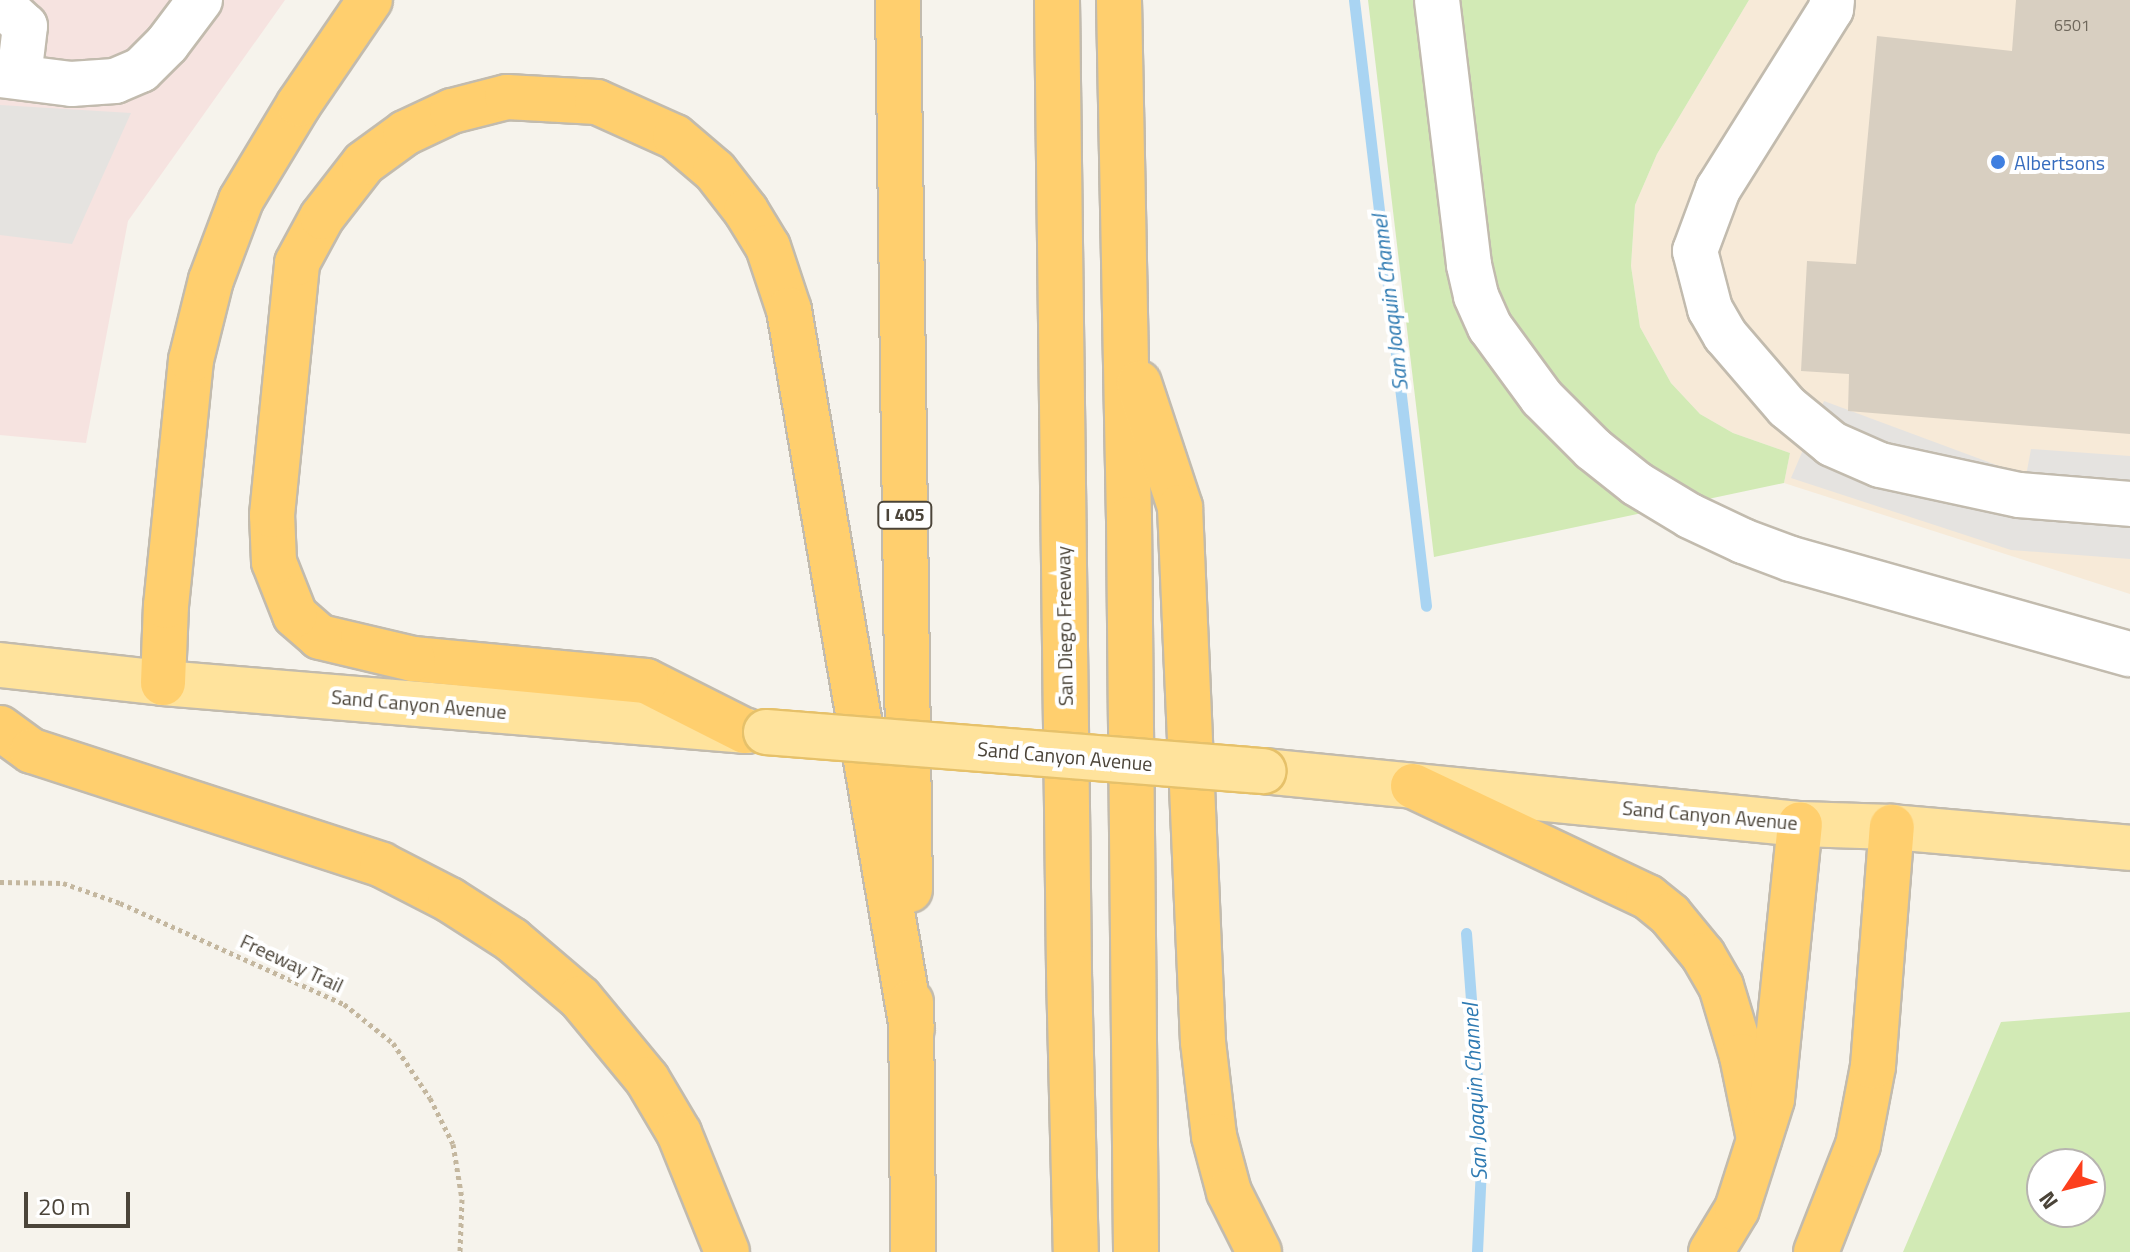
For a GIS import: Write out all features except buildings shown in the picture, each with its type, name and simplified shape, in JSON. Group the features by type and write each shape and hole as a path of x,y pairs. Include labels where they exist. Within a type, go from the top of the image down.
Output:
{"highway":[{"path":"163,683 166,606 191,360 211,280 241,200 299,104 370,0"},
{"name":"I 405","path":"898,0 913,1252"},
{"name":"San Diego Freeway","path":"1057,0 1069,973 1076,1252"},
{"path":"1119,0 1129,519 1136,1252"},
{"path":"756,732 646,681 413,659 320,637 295,615 274,562 272,515 297,263 322,217 364,163 405,133 452,111 507,97 597,102 675,137 715,171 746,211 768,247 789,310 912,1029"},
{"path":"1124,337 1180,507 1203,1042 1214,1136 1229,1192 1259,1252"},
{"path":"0,728 32,751 382,865 450,900 512,940 580,998 647,1079 679,1133 727,1252"},
{"path":"1413,786 1648,897 1670,915 1703,955 1721,986 1742,1056 1759,1139"},
{"path":"1711,1252 1737,1209 1772,1099 1800,824"},
{"path":"1816,1252 1858,1145 1873,1066 1892,827"}],"main road":[{"name":"Sand Canyon Avenue","path":"0,665 163,683 1263,771 1800,824 1892,827 2130,848"}],"street":[{"path":"0,3 25,26 10,76 71,84 115,81 141,70 167,44 200,0"},
{"path":"1832,0 1831,9 1718,189 1695,251 1710,309 1725,335 1787,407 1832,444 1880,465 2019,495 2130,504"},
{"path":"1448,5 1469,265 1476,296 1490,327 1542,398 1593,449 1637,484 1690,516 1743,541 1791,559 2130,654"}],"path":[{"name":"Freeway Trail","path":"0,882 63,883 120,903 344,1004 381,1033 393,1043 414,1072 453,1144 462,1199 460,1252"}],"shaded area":[{"path":"0,0 285,0 128,221 86,443 0,435"},
{"path":"1749,0 2130,0 2130,594 1784,483 1790,453 1733,433 1700,414 1671,383 1640,327 1631,266 1635,205 1657,154"},
{"path":"0,105 131,113 72,244 0,235"},
{"path":"1824,401 2026,476 2031,449 2130,456 2130,559 2011,550 1791,478"}],"green space":[{"path":"1368,0 1749,0 1657,154 1635,205 1631,266 1640,327 1671,383 1700,414 1733,433 1790,453 1784,483 1434,557"},
{"path":"2130,1012 2130,1252 1903,1252 2001,1022"}],"waterway":[{"name":"San Joaquin Channel","path":"1354,0 1426,606"},
{"name":"San Joaquin Channel","path":"1466,933 1482,1146 1477,1252"}],"place":[{"name":"Albertsons","path":"1998,162"}]}
